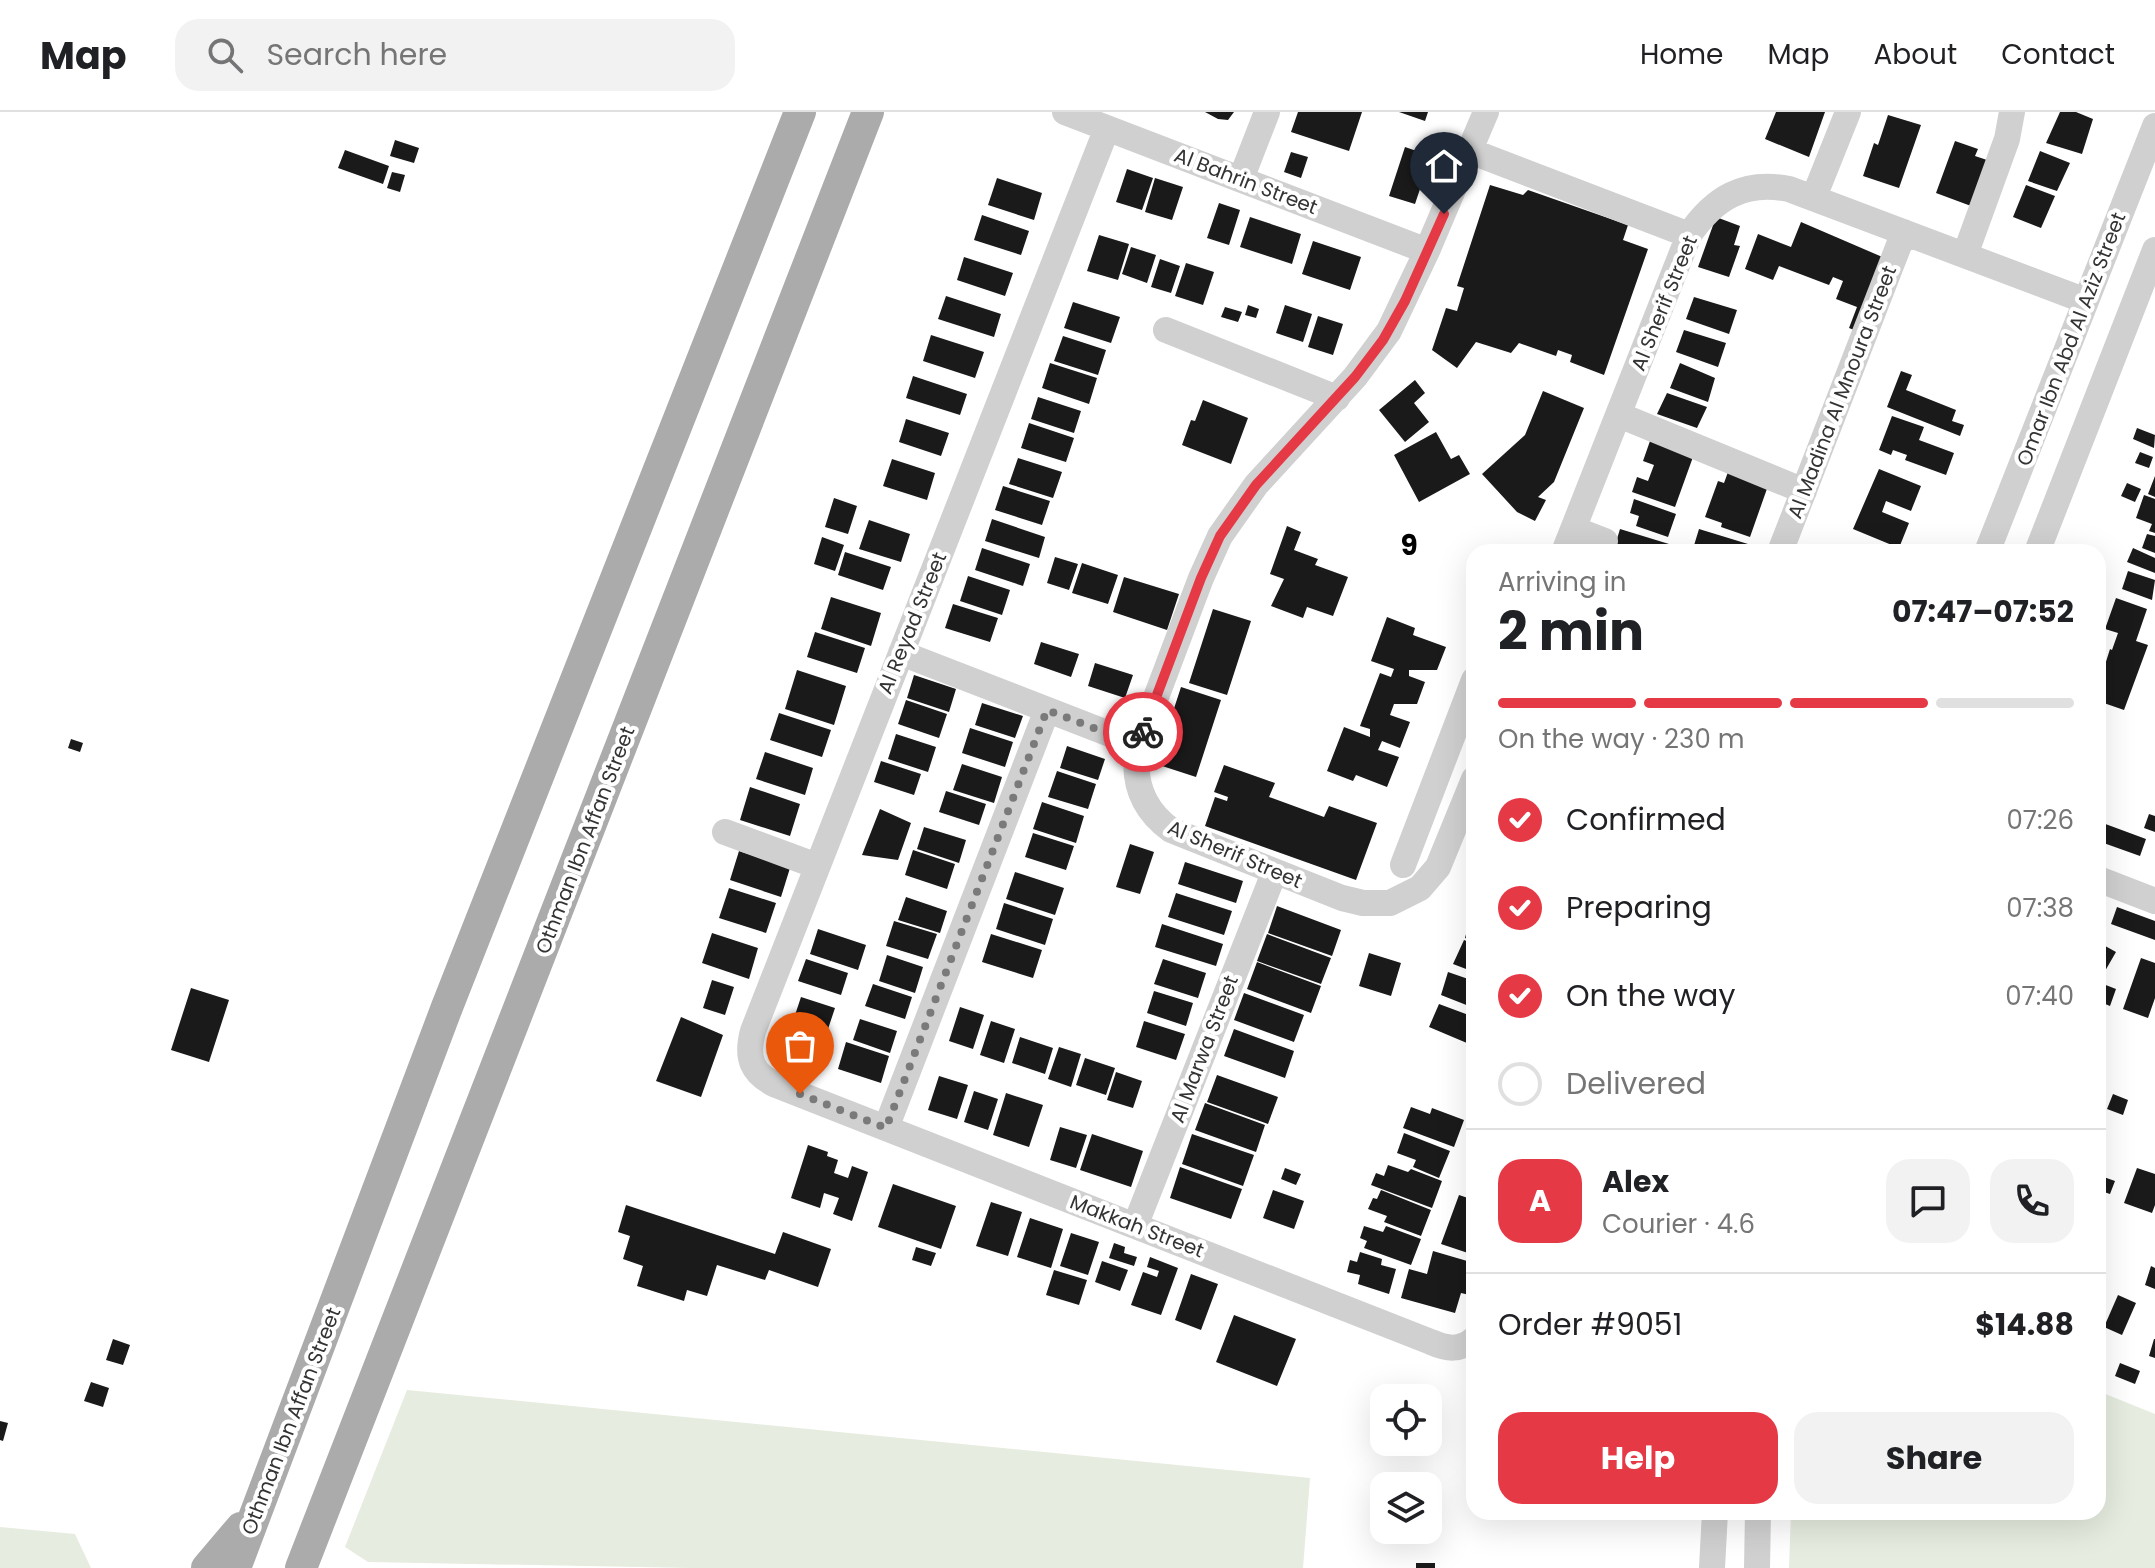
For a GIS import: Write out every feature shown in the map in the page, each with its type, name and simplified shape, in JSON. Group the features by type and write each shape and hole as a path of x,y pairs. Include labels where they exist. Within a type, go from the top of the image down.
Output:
{"main road":[{"name":"Othman Ibn Affan Street","path":"235,1568 447,1007 800,112"},
{"name":"Othman Ibn Affan Street","path":"301,1568 868,112"},
{"path":"207,1568 257,1506"},
{"path":"313,1568 317,1529"}],"street":[{"name":"Al Bahrin Street","path":"1065,112 1427,251"},
{"path":"1241,179 1267,112"},
{"name":"Al Sherif Street","path":"1466,799 1438,867 1420,888 1382,904 1352,901 1185,836 1160,822 1151,811 1138,786 1136,771 1138,745 1220,536 1256,485 1337,398 1389,331 1486,112"},
{"path":"1814,197 1848,112"},
{"path":"1965,255 2007,139 2012,112"},
{"name":"Omar Ibn Abd Al Aziz Street","path":"1990,544 2155,126"},
{"name":"Al Reyad Street","path":"800,1094 764,1079 755,1070 748,1052 753,1031 1107,128"},
{"path":"1470,151 1689,235"},
{"name":"Al Sherif Street","path":"1569,540 1689,235 1711,207 1726,196 1742,189 1779,187 1814,197 2086,301"},
{"name":"Al Madina Al Mnoura Street","path":"1783,544 1904,232"},
{"path":"2040,544 2143,305 2155,250"},
{"path":"1166,330 1337,398"},
{"path":"1619,415 1804,491"},
{"path":"1569,540 1605,541"},
{"path":"901,653 1138,745"},
{"path":"1403,865 1466,701"},
{"path":"886,1128 1047,710"},
{"path":"725,832 817,866"},
{"name":"Al Marwa Street","path":"1135,1226 1274,873"},
{"path":"2106,882 2155,901"},
{"name":"Makkah Street","path":"800,1094 1441,1346 1460,1348 1466,1344"},
{"path":"1714,1567 1715,1520"},
{"path":"1757,1568 1758,1520"}],"shaded area":[{"path":"407,1390 1310,1478 1303,1568 691,1568 368,1562 345,1547"},
{"path":"2106,1394 2155,1414 2155,1568 1789,1568 1791,1520 2106,1520"},
{"path":"0,1527 75,1534 91,1568 0,1568"}],"building":[{"path":"1205,112 1234,112 1228,120"},
{"path":"1298,112 1362,112 1349,151 1291,132"},
{"path":"1399,112 1428,112 1425,121"},
{"path":"1776,112 1825,112 1809,157 1765,139"},
{"path":"2060,112 2076,112 2093,119 2082,154 2046,143"},
{"path":"1888,115 1921,125 1899,188 1863,176"},
{"path":"395,140 419,148 414,163 390,156"},
{"path":"1955,141 1978,149 1975,156 1987,160 1971,206 1936,193"},
{"path":"1405,147 1431,156 1415,204 1389,196"},
{"path":"345,150 389,166 383,184 338,168"},
{"path":"2040,151 2070,163 2057,191 2028,181"},
{"path":"1291,152 1308,157 1301,178 1284,172"},
{"path":"1127,169 1153,178 1142,210 1116,202"},
{"path":"392,172 405,175 400,192 387,188"},
{"path":"997,178 1042,193 1034,220 988,205"},
{"path":"1155,178 1183,187 1172,220 1145,212"},
{"path":"1490,185 1523,195 1528,190 1628,225 1623,240 1648,249 1604,375 1570,362 1572,355 1558,350 1556,356 1519,343 1511,353 1476,342 1457,368 1432,350 1446,308 1457,311 1464,288 1457,286"},
{"path":"2026,185 2055,196 2041,228 2013,217"},
{"path":"1219,203 1240,210 1229,245 1207,238"},
{"path":"982,215 1029,231 1021,255 974,240"},
{"path":"1250,217 1301,234 1292,264 1240,247"},
{"path":"1716,217 1740,226 1734,245 1740,246 1729,277 1698,267"},
{"path":"1801,222 1887,259 1859,332 1849,328 1857,307 1836,299 1843,281 1833,277 1829,285 1779,266 1773,280 1745,269 1758,234 1791,247"},
{"path":"1099,235 1129,244 1118,280 1087,271"},
{"path":"1313,241 1361,257 1350,290 1302,274"},
{"path":"1131,247 1156,255 1147,283 1122,274"},
{"path":"964,257 1013,273 1005,296 957,280"},
{"path":"1160,259 1180,266 1171,293 1151,287"},
{"path":"1186,263 1214,272 1203,305 1175,296"},
{"path":"946,296 1001,314 994,337 938,319"},
{"path":"1694,297 1737,310 1729,334 1686,319"},
{"path":"1073,302 1120,317 1111,343 1064,328"},
{"path":"1248,305 1259,309 1256,318 1245,315"},
{"path":"1285,305 1312,314 1303,342 1276,333"},
{"path":"1225,307 1242,312 1238,322 1221,317"},
{"path":"1318,316 1343,324 1333,355 1308,347"},
{"path":"1684,330 1726,343 1718,367 1676,352"},
{"path":"931,335 984,352 975,378 923,361"},
{"path":"1063,336 1106,350 1098,375 1054,361"},
{"path":"1050,363 1097,378 1089,404 1042,388"},
{"path":"1680,363 1715,378 1708,402 1670,388"},
{"path":"1901,371 1912,375 1906,390 1956,410 1952,421 1964,425 1960,436 1887,407"},
{"path":"913,376 967,394 960,415 906,398"},
{"path":"1415,380 1425,393 1414,403 1429,422 1405,442 1379,410"},
{"path":"1543,391 1584,408 1554,482 1538,497 1546,500 1535,521 1517,512 1482,474 1525,435"},
{"path":"1667,393 1707,407 1697,428 1657,414"},
{"path":"1038,397 1081,411 1074,433 1031,419"},
{"path":"1203,400 1248,418 1231,464 1182,445 1191,420 1195,421"},
{"path":"1892,416 1924,427 1919,440 1954,453 1946,475 1905,460 1907,455 1893,450 1891,455 1879,450"},
{"path":"906,419 949,433 941,456 899,442"},
{"path":"1029,423 1074,438 1066,462 1021,448"},
{"path":"2137,428 2155,435 2154,448 2133,439"},
{"path":"1436,432 1451,459 1459,455 1470,474 1419,502 1394,455"},
{"path":"1650,441 1693,457 1675,507 1632,492 1637,477 1648,481 1654,465 1643,461"},
{"path":"2140,452 2153,457 2149,468 2135,463"},
{"path":"1018,458 1062,472 1053,498 1009,484"},
{"path":"892,459 935,473 927,500 883,486"},
{"path":"1879,469 1921,486 1911,511 1886,501 1882,512 1909,523 1901,544 1889,544 1853,529"},
{"path":"1728,472 1769,483 1750,537 1721,527 1722,523 1705,517 1718,481 1724,483"},
{"path":"2155,476 2155,497 2148,494"},
{"path":"2127,483 2141,489 2135,502 2121,496"},
{"path":"1003,486 1050,501 1042,525 995,510"},
{"path":"2144,495 2155,499 2155,533 2149,531 2152,524 2136,518"},
{"path":"834,498 857,506 848,534 825,527"},
{"path":"1634,499 1676,514 1668,537 1636,526 1639,516 1630,513"},
{"path":"992,519 1045,537 1039,558 985,541"},
{"path":"869,520 910,534 901,562 859,549"},
{"path":"1287,526 1301,532 1294,550 1318,559 1315,565 1348,577 1333,616 1307,607 1303,618 1271,606 1284,579 1270,574"},
{"path":"1620,529 1669,544 1615,544"},
{"path":"1699,529 1748,544 1694,544"},
{"path":"2147,534 2155,536 2155,553 2142,548"},
{"path":"822,537 844,545 835,571 814,564"},
{"path":"982,548 1030,564 1023,586 975,570"},
{"path":"2133,548 2155,558 2155,573 2127,562"},
{"path":"845,552 891,567 883,590 838,575"},
{"path":"1055,557 1078,564 1069,590 1047,583"},
{"path":"1082,563 1118,575 1108,604 1072,593"},
{"path":"2128,571 2155,580 2152,600 2122,589"},
{"path":"968,576 1010,590 1002,615 960,601"},
{"path":"1124,577 1179,594 1167,630 1113,612"},
{"path":"831,597 881,613 871,646 821,629"},
{"path":"2116,598 2147,609 2136,641 2148,645 2124,710 2106,704 2106,662 2118,633 2106,629"},
{"path":"953,604 998,618 990,642 945,628"},
{"path":"1213,609 1251,621 1227,695 1189,683"},
{"path":"1387,617 1415,628 1413,635 1446,647 1437,670 1409,670 1409,676 1425,682 1417,704 1394,704 1390,715 1410,722 1400,748 1382,741 1378,750 1399,757 1387,787 1356,775 1353,781 1327,771 1344,727 1370,737 1370,729 1360,726 1380,673 1391,677 1394,669 1371,661"},
{"path":"815,632 865,648 857,673 807,657"},
{"path":"1041,642 1079,654 1071,677 1034,664"},
{"path":"1095,663 1133,675 1125,698 1088,686"},
{"path":"797,670 846,686 834,725 785,709"},
{"path":"914,675 956,689 949,712 907,698"},
{"path":"1181,687 1221,700 1196,777 1156,764"},
{"path":"906,700 947,714 939,738 898,724"},
{"path":"982,703 1023,716 1015,738 975,725"},
{"path":"779,713 831,730 822,757 770,740"},
{"path":"970,728 1013,742 1005,767 962,753"},
{"path":"896,734 936,747 928,772 888,759"},
{"path":"71,739 83,743 80,752 68,748"},
{"path":"1067,746 1105,759 1098,780 1060,768"},
{"path":"765,752 813,768 805,795 756,779"},
{"path":"881,761 921,774 914,795 874,782"},
{"path":"962,764 1002,777 994,803 953,790"},
{"path":"1224,765 1275,783 1269,797 1324,817 1329,806 1377,823 1356,880 1205,826 1215,797 1227,801 1228,797 1214,792"},
{"path":"1057,771 1096,784 1088,809 1048,797"},
{"path":"750,787 800,804 790,836 740,820"},
{"path":"946,791 986,804 979,825 939,812"},
{"path":"1042,802 1084,816 1076,843 1033,829"},
{"path":"880,809 911,823 898,860 862,855"},
{"path":"2149,814 2155,816 2155,832 2144,828"},
{"path":"2106,824 2146,839 2140,856 2106,844"},
{"path":"924,827 966,840 959,863 917,849"},
{"path":"1033,833 1074,846 1066,870 1025,857"},
{"path":"1130,844 1154,852 1140,894 1116,887"},
{"path":"913,850 955,864 947,889 905,875"},
{"path":"739,851 790,868 781,897 730,880"},
{"path":"1185,862 1243,881 1236,903 1178,884"},
{"path":"1015,872 1064,888 1055,915 1006,899"},
{"path":"729,888 776,903 766,933 719,918"},
{"path":"1176,893 1232,911 1224,935 1168,917"},
{"path":"906,897 947,911 940,933 898,920"},
{"path":"1004,903 1053,919 1045,945 996,929"},
{"path":"1277,906 1341,930 1332,956 1268,933"},
{"path":"2117,907 2155,921 2155,940 2111,924"},
{"path":"894,921 937,934 928,959 886,946"},
{"path":"1162,924 1223,944 1216,966 1155,947"},
{"path":"818,929 866,945 858,970 810,954"},
{"path":"712,933 758,948 749,979 702,963"},
{"path":"991,934 1042,950 1033,978 982,962"},
{"path":"1267,934 1331,958 1321,984 1257,961"},
{"path":"1464,940 1466,941 1466,969 1453,964"},
{"path":"2106,946 2116,952 2106,969"},
{"path":"1369,953 1401,963 1391,996 1359,986"},
{"path":"887,955 923,967 915,993 879,981"},
{"path":"2141,958 2155,963 2155,998 2148,1018 2123,1009"},
{"path":"806,959 848,973 841,995 798,981"},
{"path":"1163,959 1206,973 1198,998 1154,984"},
{"path":"1257,962 1321,986 1311,1013 1247,989"},
{"path":"1448,972 1466,978 1466,1005 1441,995"},
{"path":"712,980 734,987 725,1015 703,1008"},
{"path":"873,984 912,997 905,1019 865,1006"},
{"path":"2106,985 2116,989 2110,1006 2106,1004"},
{"path":"191,988 229,1000 209,1062 171,1050"},
{"path":"1154,991 1193,1003 1186,1026 1147,1013"},
{"path":"1244,993 1304,1015 1294,1042 1234,1020"},
{"path":"801,997 835,1008 827,1032 793,1021"},
{"path":"1439,1004 1466,1014 1466,1043 1429,1027"},
{"path":"960,1007 984,1015 973,1049 949,1041"},
{"path":"681,1017 723,1035 701,1097 656,1081"},
{"path":"860,1019 897,1031 890,1053 853,1040"},
{"path":"991,1021 1015,1029 1004,1063 980,1055"},
{"path":"1144,1021 1185,1034 1176,1060 1136,1047"},
{"path":"787,1022 825,1034 817,1057 780,1045"},
{"path":"1234,1029 1294,1051 1285,1078 1224,1056"},
{"path":"1020,1037 1053,1048 1045,1074 1012,1063"},
{"path":"846,1042 889,1056 881,1083 838,1069"},
{"path":"1059,1047 1081,1054 1071,1087 1048,1079"},
{"path":"1085,1058 1115,1068 1106,1095 1076,1085"},
{"path":"1116,1072 1142,1081 1133,1108 1107,1100"},
{"path":"1217,1075 1278,1097 1268,1124 1207,1102"},
{"path":"939,1076 968,1085 957,1119 928,1110"},
{"path":"974,1091 998,1099 988,1130 964,1122"},
{"path":"1006,1093 1043,1105 1029,1147 993,1135"},
{"path":"2113,1094 2128,1100 2123,1115 2107,1109"},
{"path":"1205,1103 1265,1125 1256,1152 1195,1130"},
{"path":"1411,1107 1430,1114 1432,1108 1464,1120 1454,1147 1403,1128"},
{"path":"1060,1127 1087,1135 1076,1168 1050,1160"},
{"path":"1404,1133 1450,1151 1439,1178 1413,1167 1416,1160 1397,1153"},
{"path":"1092,1134 1143,1151 1131,1187 1080,1170"},
{"path":"1192,1134 1254,1155 1243,1186 1182,1164"},
{"path":"808,1145 828,1152 827,1156 838,1160 834,1173 848,1178 852,1166 868,1172 852,1221 833,1214 839,1198 824,1193 820,1208 791,1198"},
{"path":"1388,1165 1408,1172 1411,1169 1442,1181 1432,1208 1371,1185 1376,1173 1384,1176"},
{"path":"1180,1167 1242,1189 1231,1219 1170,1198"},
{"path":"1285,1168 1301,1174 1296,1185 1281,1179"},
{"path":"2137,1168 2155,1174 2152,1213 2124,1203"},
{"path":"2106,1178 2115,1181 2110,1194 2106,1193"},
{"path":"893,1184 956,1206 941,1249 878,1227"},
{"path":"1273,1190 1304,1201 1294,1229 1263,1218"},
{"path":"1381,1190 1431,1210 1421,1236 1384,1222 1387,1216 1368,1209"},
{"path":"1459,1195 1466,1197 1466,1252 1441,1244"},
{"path":"991,1202 1022,1212 1008,1256 976,1246"},
{"path":"626,1205 775,1254 783,1232 831,1249 818,1287 769,1270 765,1280 717,1265 707,1296 687,1290 684,1301 637,1286 643,1266 623,1259 630,1236 618,1232"},
{"path":"1030,1218 1063,1229 1051,1268 1017,1257"},
{"path":"1364,1226 1383,1232 1386,1226 1421,1239 1411,1265 1364,1248 1367,1241 1360,1238"},
{"path":"1071,1233 1099,1242 1088,1275 1060,1266"},
{"path":"1114,1243 1125,1247 1124,1253 1137,1257 1134,1266 1109,1258"},
{"path":"916,1247 936,1253 931,1266 912,1260"},
{"path":"1433,1251 1466,1261 1466,1294 1461,1293 1455,1313 1401,1298 1409,1269 1427,1274"},
{"path":"1360,1252 1382,1259 1381,1265 1396,1269 1389,1294 1358,1284 1360,1275 1347,1272 1350,1260 1357,1262"},
{"path":"1150,1257 1178,1268 1161,1315 1131,1305 1143,1272 1157,1277 1159,1271 1147,1267"},
{"path":"1102,1261 1128,1270 1120,1291 1095,1282"},
{"path":"2151,1266 2155,1268 2155,1289 2145,1285"},
{"path":"1054,1270 1087,1280 1079,1305 1046,1295"},
{"path":"1191,1274 1218,1284 1201,1330 1175,1320"},
{"path":"2118,1295 2136,1303 2122,1335 2106,1328"},
{"path":"1234,1315 1296,1339 1277,1386 1216,1362"},
{"path":"113,1339 130,1345 123,1365 106,1360"},
{"path":"2155,1339 2155,1358 2149,1356"},
{"path":"2120,1363 2140,1371 2135,1384 2115,1376"},
{"path":"91,1382 109,1388 103,1407 84,1401"},
{"path":"0,1421 8,1423 3,1441 0,1440"},
{"path":"1416,1563 1435,1563 1435,1568 1416,1568"}],"way so far":[{"path":"800,1094 886,1128 1047,710 1138,745 1143,732"}],"district":[{"name":"9","path":"1410,545"}],"route":[{"path":"1143,732 1220,536 1256,485 1355,377 1383,340 1405,301 1444,214"}]}
